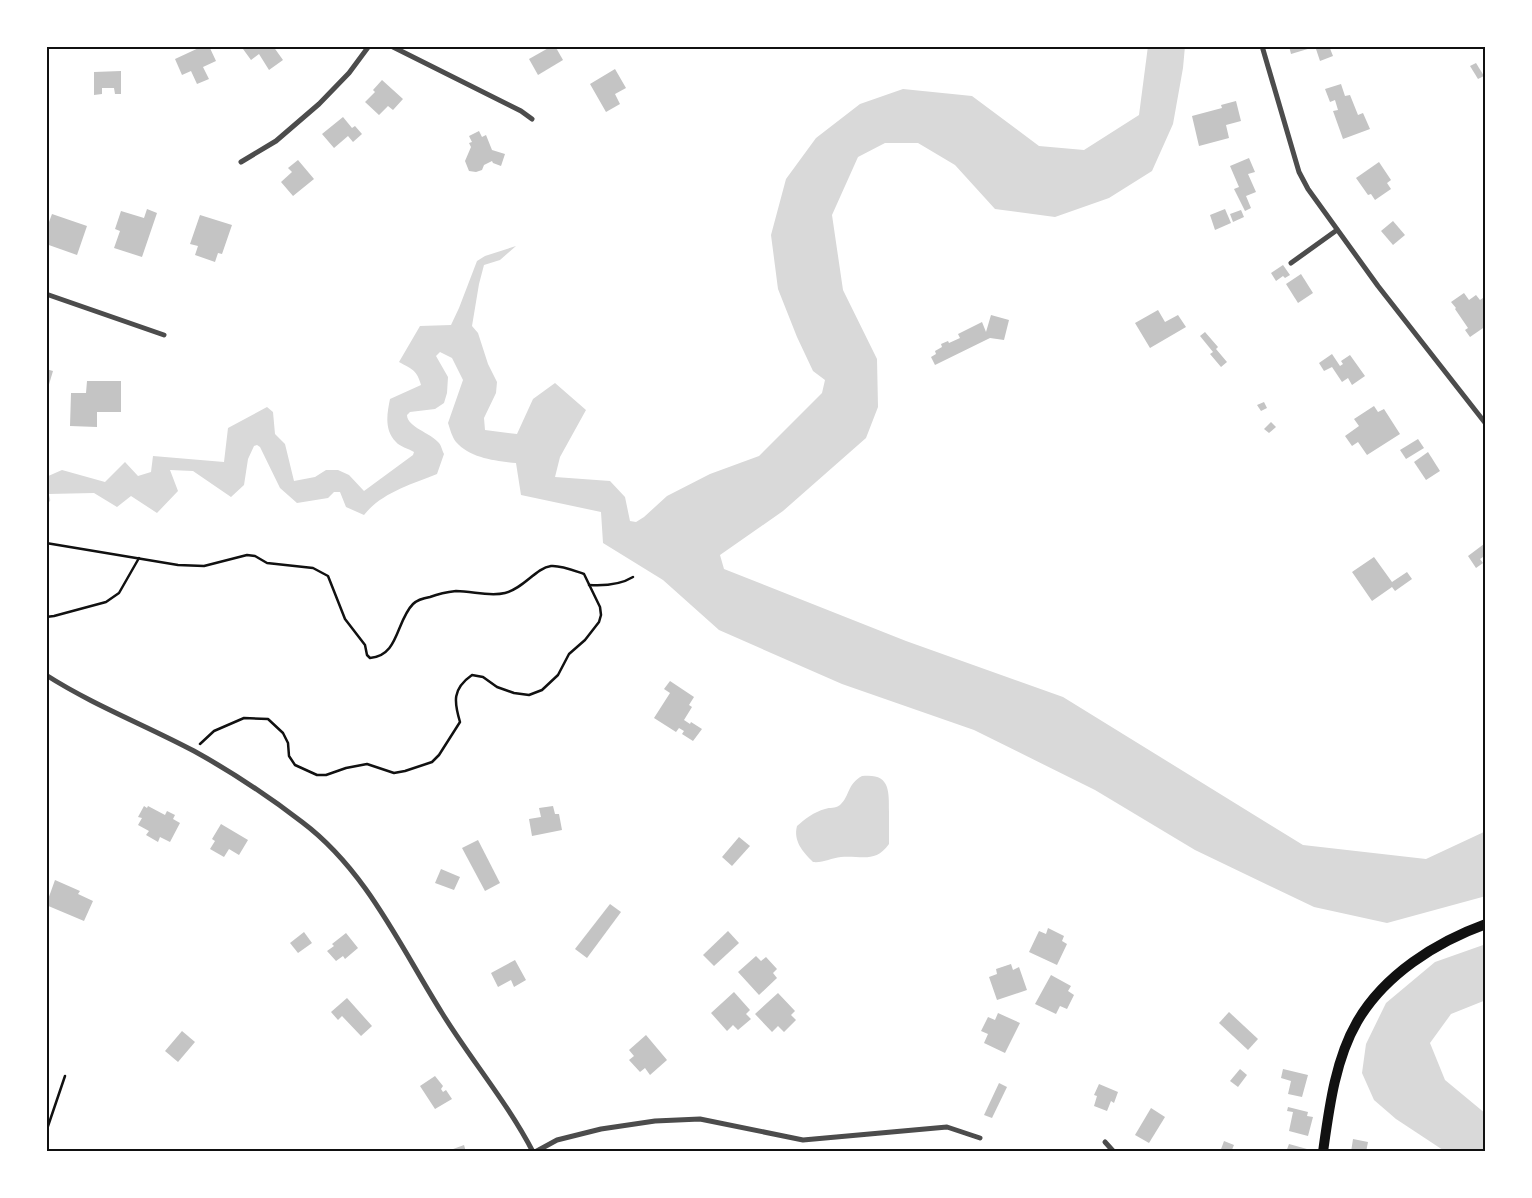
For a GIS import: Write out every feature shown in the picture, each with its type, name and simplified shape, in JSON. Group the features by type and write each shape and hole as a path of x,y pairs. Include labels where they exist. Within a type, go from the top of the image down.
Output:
{"main road":[{"path":"1324,1152 1338,1069 1357,1023 1389,982 1410,965 1447,942 1486,924"}],"street":[{"path":"241,162 276,141 319,104 349,73 369,46"},
{"path":"390,46 521,111 532,119"},
{"path":"1262,46 1299,172 1314,200 1378,286 1486,424"},
{"path":"1291,264 1337,230"},
{"path":"46,294 164,335"},
{"path":"46,675 87,699 194,752 254,787 326,842 357,876 443,1014 518,1123 534,1152 557,1140 601,1129 654,1121 700,1119 803,1140 947,1127 980,1138"},
{"path":"1105,1142 1114,1152"}],"path":[{"path":"46,543 64,547 104,551 178,565 204,566 247,555 254,556 267,563 313,568 328,576 345,619 365,645 370,658 388,651 393,645 400,625 412,605 420,599 456,591 492,595 507,593 523,585 542,570 551,566 584,574 600,607 601,615 599,622 585,640 569,654 558,675 542,690 529,695 514,693 497,687 483,677 472,675 464,681 456,694 455,704 460,722 439,755 432,762 394,773 367,764 346,768 326,775 317,775 295,765 289,756 288,743 283,733 268,718 244,718 224,725 202,741 194,752"},
{"path":"46,617 106,602 119,593 139,558"},
{"path":"590,585 604,586 633,577"},
{"path":"46,1132 65,1076"}],"shaded area":[{"path":"1148,46 1185,46 1173,124 1152,171 1109,198 1055,217 995,209 955,165 918,143 885,143 858,157 832,215 843,290 877,359 878,407 866,438 783,511 720,555 724,569 906,641 1063,697 1303,845 1426,859 1486,831 1486,896 1387,923 1314,907 1195,850 1095,790 974,730 842,684 719,630 663,580 603,543 601,512 521,495 516,463 491,460 476,455 468,452 456,442 448,423 463,380 452,358 440,352 436,356 448,377 444,403 435,409 410,412 407,415 411,423 435,439 440,445 444,454 437,474 388,495 371,507 364,515 346,507 340,492 334,492 328,498 297,503 280,488 260,447 257,445 254,446 248,459 244,485 231,497 193,471 170,470 178,491 157,513 131,496 117,507 94,493 48,494 46,498 46,477 62,470 105,482 125,462 138,476 151,472 153,456 224,462 228,428 267,407 273,412 275,434 285,444 294,481 315,477 326,470 338,470 349,475 364,491 413,455 414,452 400,445 392,437 388,427 387,416 390,399 421,385 418,376 413,370 399,362 420,326 451,325 477,261 485,256 516,246 500,260 484,265 479,284 472,326 478,333 488,364 497,382 496,393 484,418 485,430 517,434 533,399 555,383 586,410 560,457 555,477 610,481 625,497 630,521 636,522 667,496 710,474 759,456 822,393 825,380 813,371 778,289 771,235 786,179 816,138 860,104 903,89 972,96 1039,146 1084,150 1139,115"},
{"path":"862,776 878,777 883,780 888,790 889,844 884,850 873,856 841,857 813,862 802,850 796,837 797,826 817,812 840,805 846,798 851,786"},
{"path":"1486,944 1486,1000 1451,1014 1430,1043 1445,1080 1486,1114 1486,1152 1446,1152 1396,1119 1374,1100 1362,1073 1366,1044 1386,1003 1435,962"}],"building":[{"path":"203,46 209,46 216,61 203,67 209,79 197,84 191,71 182,75 175,59"},
{"path":"247,46 273,46 283,60 269,70 259,54 251,60 243,49"},
{"path":"555,46 563,60 538,75 529,59"},
{"path":"1289,46 1311,46 1311,48 1291,54"},
{"path":"1329,46 1333,56 1320,61 1316,49"},
{"path":"1476,63 1484,76 1478,79 1470,66"},
{"path":"615,69 626,88 615,94 620,104 606,112 590,84"},
{"path":"121,71 121,94 115,94 114,88 102,88 102,94 94,95 94,72"},
{"path":"382,80 403,99 393,110 388,106 379,115 365,102 375,92 373,90"},
{"path":"1341,84 1345,96 1350,95 1358,115 1363,113 1370,129 1343,139 1333,111 1338,110 1335,100 1330,102 1325,89"},
{"path":"1236,101 1241,121 1226,125 1229,138 1199,146 1192,116 1222,108 1221,105"},
{"path":"343,117 352,128 355,126 362,134 353,142 348,136 334,148 322,134"},
{"path":"479,131 482,137 486,135 492,150 505,154 501,166 492,161 484,165 482,170 476,172 469,171 465,161 471,147 469,143 472,142 469,136"},
{"path":"1249,158 1255,172 1248,174 1256,192 1246,196 1251,208 1245,211 1234,189 1239,187 1230,166"},
{"path":"298,160 314,179 293,196 281,182 292,172 288,168"},
{"path":"1379,162 1391,180 1387,183 1391,189 1375,200 1371,194 1368,195 1356,178"},
{"path":"147,209 157,213 142,257 114,248 120,231 115,229 121,211 144,218"},
{"path":"1225,209 1231,223 1215,230 1210,215"},
{"path":"1241,210 1244,217 1233,222 1230,214"},
{"path":"52,214 87,226 77,255 46,244 46,230"},
{"path":"200,215 232,225 222,254 218,253 215,262 195,255 198,246 190,244"},
{"path":"1393,221 1405,235 1393,245 1381,231"},
{"path":"1283,265 1290,275 1285,278 1283,276 1276,281 1271,273"},
{"path":"1301,274 1313,293 1298,303 1286,284"},
{"path":"1464,293 1469,300 1476,295 1480,300 1486,296 1486,316 1484,317 1486,326 1470,337 1465,330 1468,328 1451,302"},
{"path":"1158,310 1165,322 1178,315 1186,327 1150,348 1135,323"},
{"path":"991,315 1009,320 1004,340 990,338 935,365 931,357 936,354 935,351 942,347 941,344 960,338 958,334 982,322 986,332"},
{"path":"1205,332 1218,347 1216,349 1227,362 1221,367 1210,354 1213,352 1200,336"},
{"path":"1332,354 1340,366 1343,364 1341,361 1350,355 1365,376 1352,385 1348,378 1342,382 1332,367 1324,371 1319,363"},
{"path":"46,369 53,371 47,391 46,391"},
{"path":"87,381 121,381 121,412 97,412 97,427 70,426 71,393 86,393"},
{"path":"1264,402 1267,408 1261,411 1257,405"},
{"path":"1374,406 1378,412 1384,409 1400,434 1367,455 1358,442 1352,446 1345,436 1359,426 1354,419"},
{"path":"1271,422 1276,427 1269,433 1264,429"},
{"path":"1418,439 1424,448 1406,459 1400,450"},
{"path":"1428,452 1440,471 1426,480 1414,462"},
{"path":"1484,544 1486,555 1480,559 1483,563 1476,568 1468,556"},
{"path":"1374,557 1392,582 1407,572 1412,579 1395,591 1392,587 1372,601 1352,572"},
{"path":"670,681 694,697 689,705 692,707 684,720 702,729 693,741 682,734 684,731 679,728 676,732 654,718 670,693 664,689"},
{"path":"144,806 147,808 148,806 165,815 167,811 175,815 173,819 180,823 170,842 160,837 158,842 146,835 149,831 138,825 142,818 138,817"},
{"path":"553,806 555,814 559,814 562,830 532,836 529,819 541,817 539,808"},
{"path":"221,824 248,840 239,855 229,849 224,857 210,849 215,841 212,839"},
{"path":"739,837 750,846 732,866 722,857"},
{"path":"478,840 500,883 485,891 462,848"},
{"path":"441,869 460,877 454,890 435,883"},
{"path":"55,880 80,891 78,894 93,901 84,921 46,905"},
{"path":"610,904 621,912 587,958 575,949"},
{"path":"1048,928 1064,936 1062,941 1067,944 1057,965 1029,952 1039,931 1046,934"},
{"path":"728,931 739,943 714,966 703,955"},
{"path":"304,932 312,943 298,953 290,943"},
{"path":"346,933 358,948 345,959 343,956 336,961 327,951 334,946 332,944"},
{"path":"756,956 761,961 766,957 777,969 773,973 777,978 759,995 738,972"},
{"path":"515,960 526,980 514,987 511,980 498,987 491,973"},
{"path":"1011,964 1013,970 1019,967 1027,990 997,1000 989,977 997,974 996,969"},
{"path":"1051,975 1071,986 1068,991 1074,995 1067,1009 1060,1006 1056,1014 1035,1004"},
{"path":"734,992 750,1010 746,1014 751,1019 738,1030 733,1025 727,1031 711,1013"},
{"path":"778,993 795,1011 791,1015 796,1020 784,1032 778,1026 772,1032 755,1014"},
{"path":"347,998 372,1026 361,1036 342,1016 338,1020 331,1012"},
{"path":"1229,1012 1258,1039 1248,1050 1219,1023"},
{"path":"998,1013 1020,1023 1005,1053 984,1043 988,1034 981,1031 988,1017 995,1020"},
{"path":"182,1031 195,1042 178,1062 165,1051"},
{"path":"646,1035 667,1060 650,1075 645,1068 640,1072 629,1060 634,1056 629,1050"},
{"path":"1240,1069 1247,1075 1238,1087 1230,1081"},
{"path":"1283,1069 1308,1075 1302,1097 1288,1094 1291,1081 1281,1078"},
{"path":"435,1076 443,1086 441,1089 443,1092 446,1090 452,1099 435,1109 420,1086"},
{"path":"999,1083 1007,1087 992,1118 984,1115"},
{"path":"1099,1084 1118,1092 1114,1103 1111,1101 1107,1111 1094,1106 1097,1096 1094,1095"},
{"path":"1288,1107 1308,1112 1307,1116 1313,1117 1308,1136 1289,1131 1293,1112 1287,1111"},
{"path":"1151,1108 1165,1117 1149,1143 1135,1135"},
{"path":"1353,1139 1368,1142 1366,1152 1351,1152"},
{"path":"1224,1141 1234,1145 1231,1152 1220,1152"},
{"path":"1289,1144 1307,1149 1306,1152 1286,1152"},
{"path":"464,1145 466,1152 445,1152"}],"waterway":[{"path":"46,492 48,500 46,502"}]}
